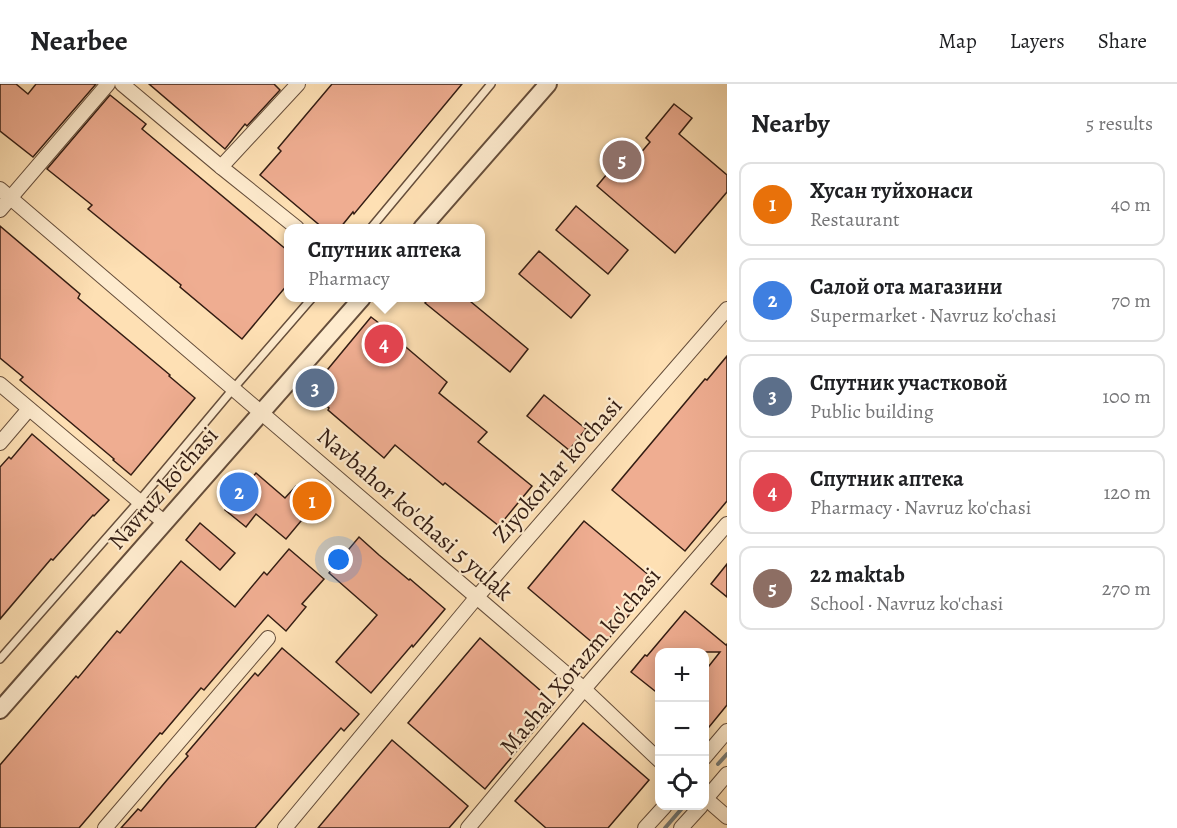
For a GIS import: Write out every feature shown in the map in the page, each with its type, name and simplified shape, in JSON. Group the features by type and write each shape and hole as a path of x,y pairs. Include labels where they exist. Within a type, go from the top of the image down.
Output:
{"street":[{"path":"0,210 5,193 108,84"},
{"path":"123,84 292,224"},
{"path":"221,167 298,84"},
{"path":"426,224 548,84"},
{"name":"Navbahor ko'chasi 5 yulak","path":"5,193 584,689 655,756"},
{"name":"Navruz ko'chasi","path":"0,710 358,302"},
{"name":"Ziyokorlar ko'chasi","path":"285,828 476,598 727,309"},
{"path":"0,384 165,523"},
{"path":"0,443 29,409"},
{"name":"Mashal Xorazm ko'chasi","path":"468,828 584,689 727,524"},
{"path":"105,828 268,638"},
{"path":"707,756 727,731"},
{"path":"709,794 727,774"},
{"path":"709,804 727,817"},
{"path":"645,828 661,810"},
{"path":"681,828 696,810"}],"lane":[{"path":"374,224 491,84"},
{"path":"0,659 139,501 308,302"}],"building":[{"path":"0,84 16,84 28,94 36,84 96,84 33,157 0,131"},
{"path":"149,84 274,84 280,90 247,126 245,124 225,149"},
{"path":"332,84 462,84 343,224 318,224 260,175 281,151 278,148"},
{"path":"110,95 146,124 142,129 284,248 284,289 242,339 180,287 181,285 88,209 92,205 47,169"},
{"path":"674,104 692,118 679,134 727,175 727,192 675,253 597,186 612,168 621,176 650,142 646,138"},
{"path":"576,206 628,250 608,274 556,230"},
{"path":"0,226 80,294 78,298 195,398 131,475 20,380 23,377 0,358"},
{"path":"539,251 590,295 571,318 519,274"},
{"path":"471,302 528,349 510,372 425,303"},
{"path":"371,317 447,382 439,393 487,432 478,442 532,486 499,526 445,483 443,485 395,445 384,458 309,392"},
{"path":"727,356 727,501 685,551 612,490"},
{"path":"544,395 586,429 569,450 527,416"},
{"path":"32,434 109,500 53,560 51,559 0,619 0,467 9,457 11,459"},
{"path":"256,473 285,498 296,486 316,503 286,539 256,514 246,527 225,510"},
{"path":"584,521 657,582 600,649 528,588"},
{"path":"200,523 235,553 220,570 186,540"},
{"path":"359,537 445,609 371,693 336,662 377,615 329,573"},
{"path":"289,549 324,579 302,604 306,607 286,631 268,615 204,690 201,688 162,734 160,733 79,828 0,828 0,765 76,676 78,678 117,631 120,633 181,561 235,607 264,572 267,575"},
{"path":"727,564 727,597 711,584"},
{"path":"685,611 727,644 727,705 709,727 709,666 720,652 709,652 709,648 655,648 655,691 631,672 645,655 647,656"},
{"path":"480,638 556,704 485,789 408,723"},
{"path":"282,648 359,714 344,731 341,728 255,828 121,828 138,809 141,811 255,673 258,676"},
{"path":"583,723 649,780 608,828 546,828 515,801"},
{"path":"392,740 468,806 449,828 318,828"}],"waterway":[{"path":"718,764 727,754"},
{"path":"665,828 681,810"}],"place":[{"name":"22 maktab","path":"622,160"},
{"name":"Спутник аптека","path":"384,344"},
{"name":"Спутник участковой","path":"315,388"},
{"name":"Салой ота магазини","path":"239,492"},
{"name":"Хусан туйхонаси","path":"312,501"}]}
